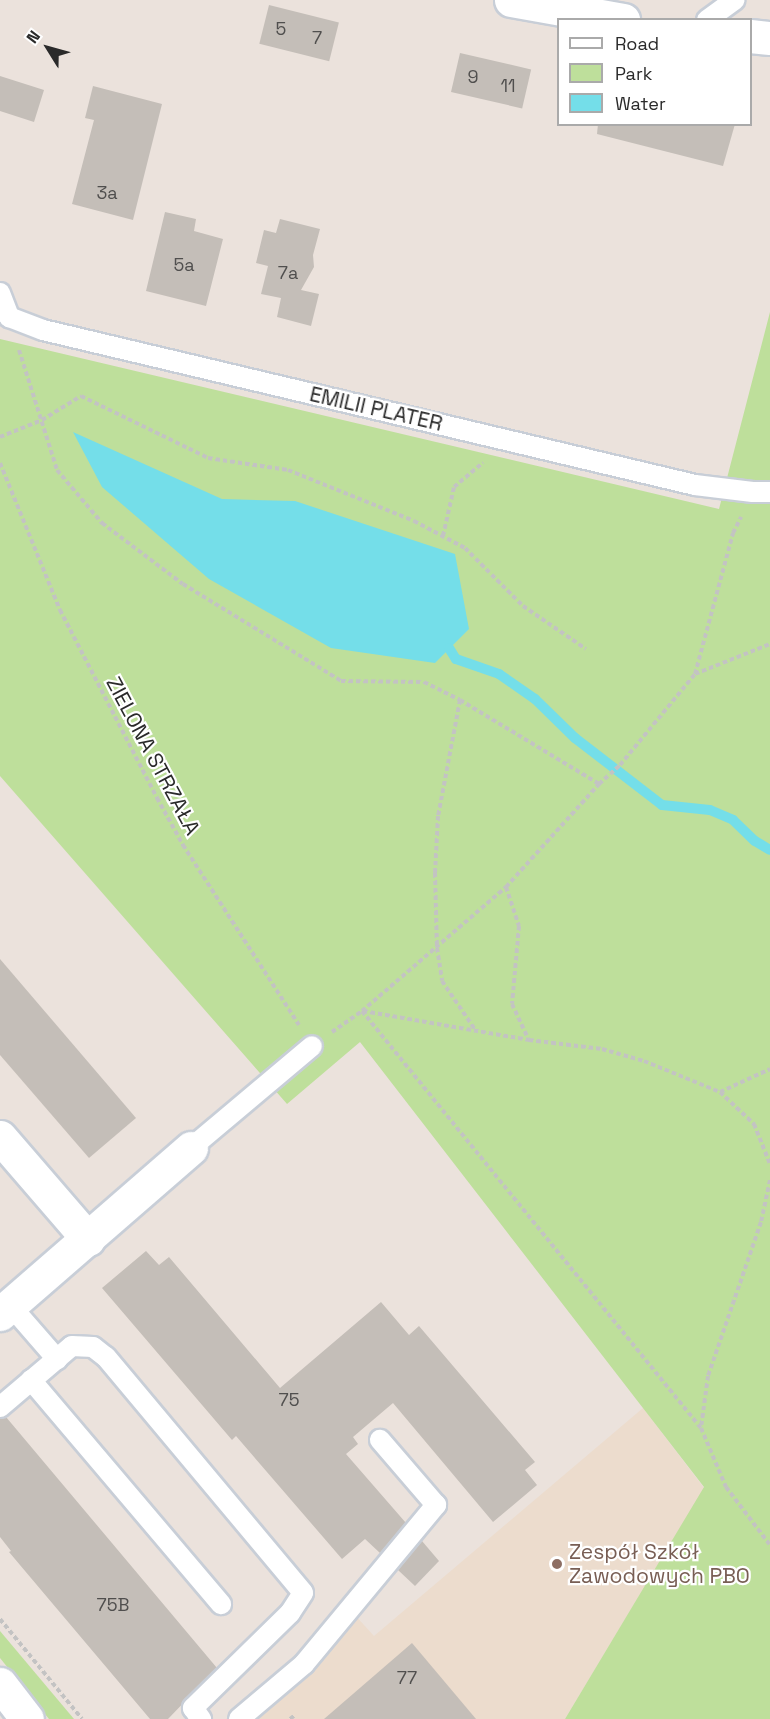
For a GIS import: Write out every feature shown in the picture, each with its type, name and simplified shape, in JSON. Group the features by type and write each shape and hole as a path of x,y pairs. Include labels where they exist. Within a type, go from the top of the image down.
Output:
{"street":[{"path":"511,0 612,18"},
{"path":"752,34 770,38"},
{"path":"0,1137 87,1239"},
{"path":"5,1310 191,1148"},
{"path":"0,1684 27,1719"}],"lane":[{"path":"710,18 735,0"},
{"path":"752,33 770,20"},
{"path":"0,293 9,317"},
{"name":"EMILII PLATER","path":"9,317 43,330 695,485 762,492"},
{"path":"191,1148 312,1046"},
{"path":"5,1310 57,1359"},
{"path":"0,1407 72,1346 93,1347 106,1357 303,1593 290,1613 193,1708 201,1719"},
{"path":"31,1380 221,1604"},
{"path":"239,1719 304,1664 436,1505 380,1440"}],"path":[{"path":"9,317 57,470 102,523 183,584 341,681 424,682 460,700 599,784"},
{"path":"0,437 42,420 81,396 208,459 288,470 414,521 465,548 523,606 586,649"},
{"path":"443,536 454,487 486,460 524,444"},
{"name":"ZIELONA STRZAŁA","path":"0,463 60,610 157,798 183,845 312,1046"},
{"path":"312,1046 362,1011 506,887 599,784 620,765 695,674 733,533 762,492"},
{"path":"695,674 770,644"},
{"path":"460,700 438,816 435,873 437,948 442,981 476,1031"},
{"path":"506,887 519,926 512,1004 529,1040"},
{"path":"362,1011 529,1040 602,1049 644,1060 720,1092 754,1124 770,1164"},
{"path":"362,1011 701,1428 726,1487 770,1545"},
{"path":"720,1092 770,1069"},
{"path":"701,1428 708,1376 761,1222 770,1180"},
{"path":"0,1619 82,1719"},
{"path":"290,1719 295,1714"}],"shaded area":[{"name":"Zespół Szkół Zawodowych PBO","path":"643,1408 704,1488 565,1719 226,1719 353,1613 374,1636"}],"green space":[{"path":"770,312 770,1719 565,1719 704,1487 360,1042 287,1104 0,776 0,339 719,509"},
{"path":"0,1631 74,1719 49,1719 0,1658"}],"water":[{"path":"73,432 222,499 295,501 455,554 469,629 435,663 331,648 209,579 102,487"}],"building":[{"path":"269,5 339,22 329,61 259,44"},
{"path":"460,53 531,69 522,108 451,92"},
{"path":"0,76 44,90 34,122 0,111"},
{"path":"93,86 162,104 133,220 72,204 94,120 85,118"},
{"path":"598,126 734,126 723,166 597,134"},
{"path":"165,212 196,219 194,231 223,239 206,306 146,291"},
{"path":"280,219 320,229 313,255 314,267 301,290 319,294 311,326 277,317 281,298 261,294 268,266 256,263 264,230 276,233"},
{"path":"0,959 136,1118 89,1158 0,1055"},
{"path":"146,1251 159,1265 169,1257 280,1388 381,1302 409,1335 419,1326 535,1462 525,1470 537,1485 493,1522 393,1403 353,1437 358,1444 346,1454 406,1523 380,1553 365,1539 342,1559 236,1436 232,1440 102,1288"},
{"path":"6,1417 217,1668 168,1719 150,1719 9,1552 11,1551 0,1537 0,1419"},
{"path":"422,1541 439,1561 415,1586 398,1570"},
{"path":"412,1643 476,1719 324,1719"}],"waterway":[{"path":"449,648 456,659 499,674 535,699 575,738 662,805 710,810 733,820 755,841 770,850"}],"place":[{"name":"Zespół Szkół Zawodowych PBO","path":"557,1564"}]}
